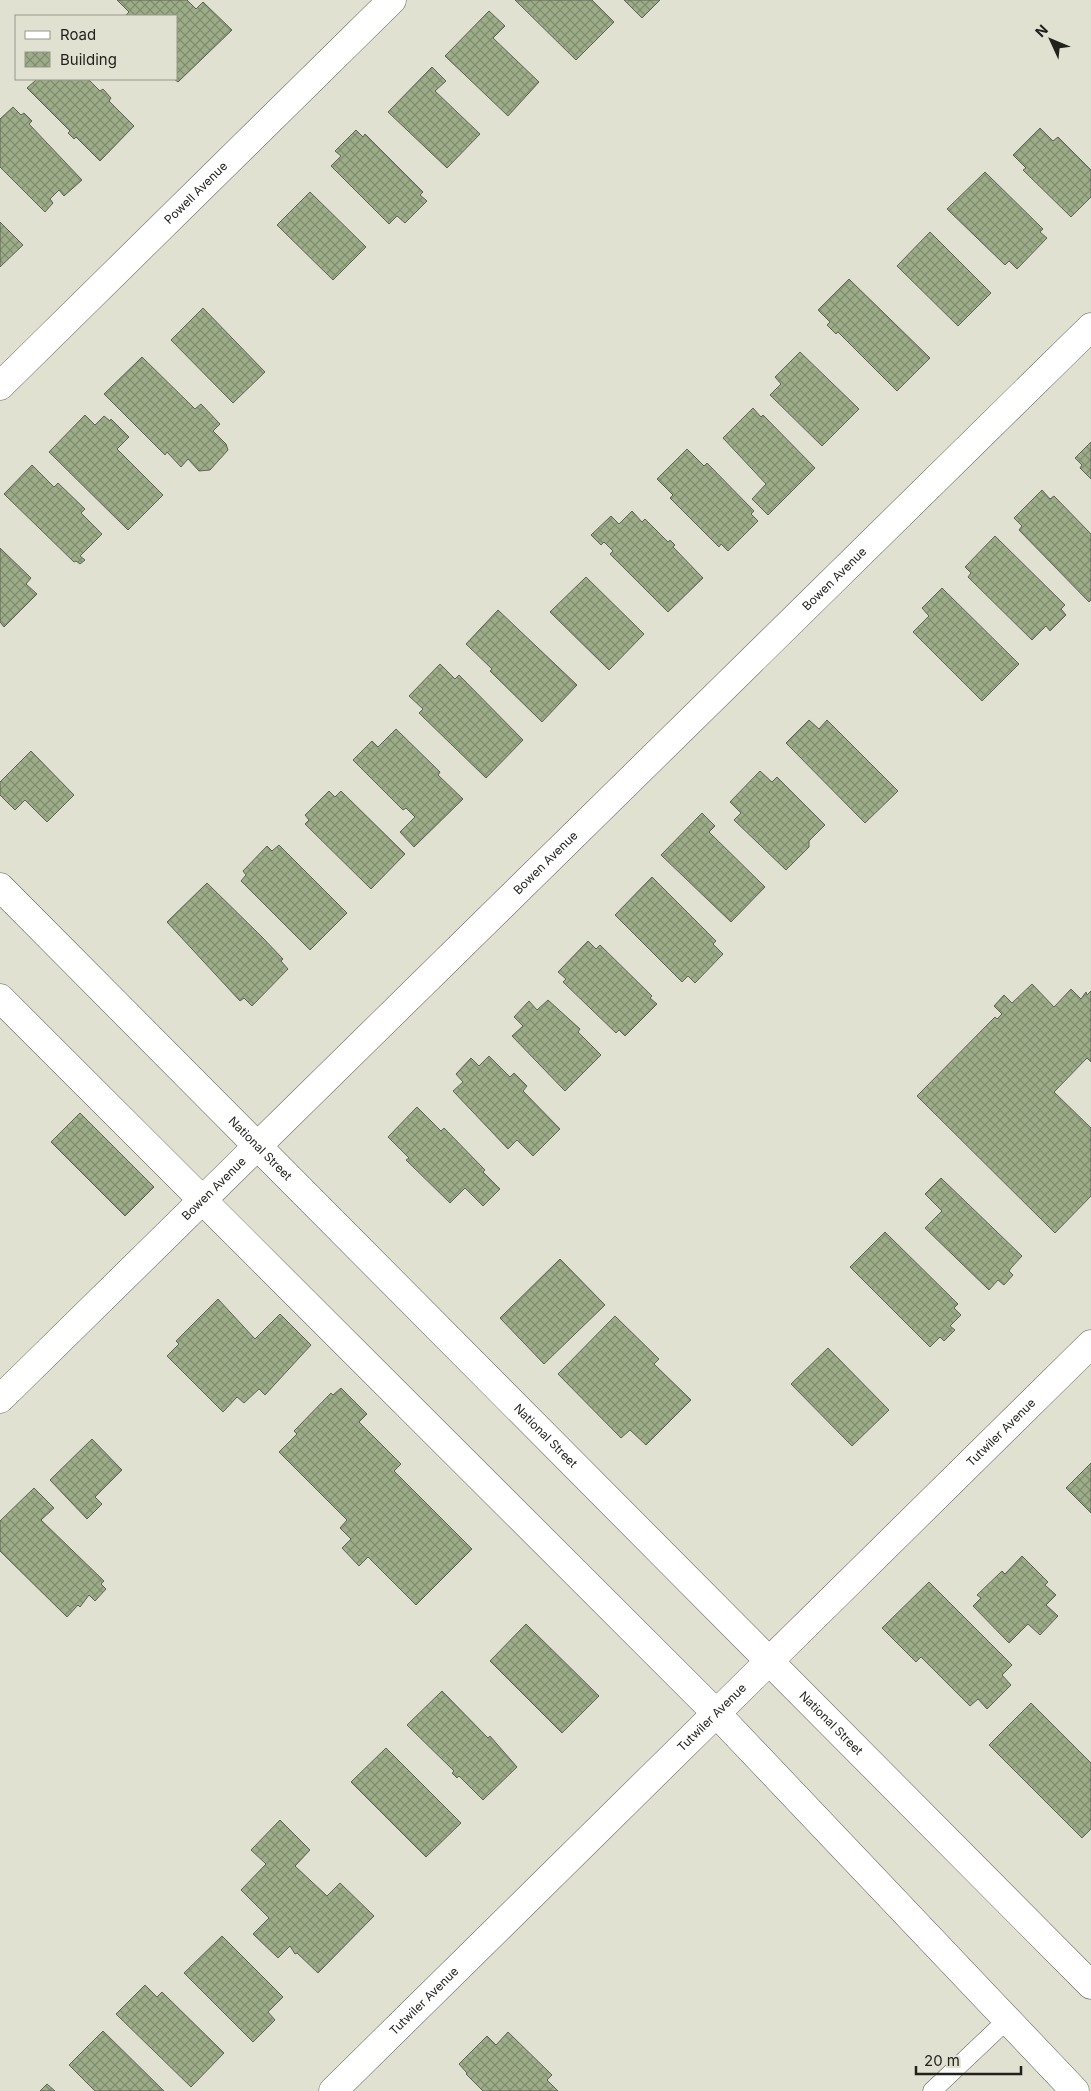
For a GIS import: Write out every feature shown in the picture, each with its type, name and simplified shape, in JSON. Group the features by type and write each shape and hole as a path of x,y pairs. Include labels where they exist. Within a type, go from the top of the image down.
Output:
{"street":[{"name":"Powell Avenue","path":"0,386 392,0"},
{"name":"Bowen Avenue","path":"0,1399 1091,327"},
{"name":"National Street","path":"0,887 258,1144 1091,1984"},
{"path":"0,998 717,1714 1075,2091"},
{"name":"Tutwiler Avenue","path":"333,2091 1091,1344"}],"lane":[{"path":"932,2091 1007,2020"}],"building":[{"path":"117,0 187,0 196,9 203,2 232,30 178,82 175,80 178,80 178,15 126,15 129,12"},
{"path":"515,0 592,0 614,22 576,60"},
{"path":"624,0 660,0 642,18"},
{"path":"489,11 505,26 493,38 539,82 508,116 445,56"},
{"path":"432,67 446,81 435,91 480,134 447,168 388,112"},
{"path":"36,80 89,80 100,91 103,89 111,98 109,101 134,126 100,161 76,137 74,139 68,133 70,131 27,88"},
{"path":"13,107 21,115 24,113 32,121 29,124 82,180 64,196 59,190 50,199 53,203 45,212 0,167 0,119"},
{"path":"1040,128 1053,141 1058,137 1091,170 1091,197 1071,217 1023,170 1026,168 1013,155"},
{"path":"356,130 363,137 365,134 423,192 420,195 427,201 405,223 397,216 389,224 331,166 341,156 335,151"},
{"path":"985,172 1043,229 1040,232 1047,238 1017,269 1009,261 1005,265 947,209"},
{"path":"310,192 366,247 333,280 277,225"},
{"path":"0,222 23,245 0,267"},
{"path":"930,232 991,293 958,326 897,266"},
{"path":"849,279 930,358 897,391 838,332 836,334 827,325 830,322 818,310"},
{"path":"203,308 265,372 233,403 171,340"},
{"path":"800,352 859,409 822,446 770,395 781,384 775,377"},
{"path":"142,357 195,409 201,404 220,424 213,431 226,444 228,450 210,470 199,471 188,459 181,467 167,452 165,455 104,394"},
{"path":"753,408 761,417 763,415 815,468 768,515 752,499 766,484 723,438"},
{"path":"85,415 95,425 104,416 110,421 111,419 129,437 117,449 163,495 128,530 49,452"},
{"path":"1091,442 1091,479 1080,468 1082,465 1075,458"},
{"path":"687,449 704,466 707,463 754,511 751,514 758,521 728,551 721,544 719,547 670,498 673,495 657,479"},
{"path":"32,465 54,487 58,483 85,509 81,513 102,534 80,556 85,560 80,564 76,561 74,562 4,494"},
{"path":"1042,490 1050,499 1054,496 1091,534 1091,600 1089,602 1019,530 1022,526 1014,518"},
{"path":"632,511 642,522 645,519 668,542 670,540 675,545 673,547 703,578 668,612 610,554 613,551 604,542 601,545 591,535 611,516 619,524"},
{"path":"995,536 1065,605 1061,609 1066,615 1050,631 1046,626 1032,640 968,577 971,573 965,567"},
{"path":"0,548 31,578 26,584 37,594 4,627 0,622"},
{"path":"586,577 644,634 609,670 550,612"},
{"path":"942,588 1019,664 982,701 913,632 929,616 922,608"},
{"path":"498,610 577,685 542,722 490,671 492,669 466,644"},
{"path":"440,664 455,679 459,675 523,740 486,778 419,713 423,709 409,696"},
{"path":"809,720 819,729 827,720 898,791 865,823 786,743"},
{"path":"396,729 440,772 438,775 463,799 414,847 400,832 415,817 406,808 403,810 353,760 372,741 378,747"},
{"path":"31,751 74,795 47,822 25,800 15,810 0,795 0,782"},
{"path":"760,771 772,782 777,777 825,825 809,841 809,847 786,870 734,820 741,813 730,802"},
{"path":"329,791 335,797 341,791 405,854 371,889 305,824 309,820 305,815"},
{"path":"702,813 715,826 709,832 765,887 731,922 661,855"},
{"path":"279,845 347,913 310,950 241,881 246,875 243,871 267,846 272,851"},
{"path":"652,877 716,941 713,944 723,954 695,983 688,976 682,982 615,915"},
{"path":"207,883 283,959 281,961 288,969 252,1006 244,998 240,1001 167,922"},
{"path":"588,941 596,949 600,945 652,996 650,998 657,1004 625,1036 619,1030 616,1033 563,982 566,979 558,972"},
{"path":"1032,984 1054,1007 1071,989 1081,999 1086,992 1087,995 1091,991 1091,1062 1087,1058 1054,1092 1091,1128 1091,1196 1055,1233 917,1096 995,1017 997,1019 1002,1014 994,1006 1004,995 1012,1003"},
{"path":"548,1000 580,1029 578,1032 601,1055 565,1091 512,1036 523,1026 514,1017 529,1001 537,1010"},
{"path":"489,1056 510,1077 514,1073 527,1086 523,1091 560,1129 533,1156 517,1140 508,1149 453,1091 463,1082 456,1074 471,1058 479,1066"},
{"path":"417,1107 441,1131 444,1128 485,1170 483,1172 500,1189 483,1206 465,1188 450,1203 406,1160 409,1158 388,1137"},
{"path":"80,1113 154,1187 125,1216 51,1142"},
{"path":"941,1178 1022,1256 1009,1271 1013,1275 1004,1285 998,1280 989,1290 925,1228 942,1211 925,1194"},
{"path":"885,1232 958,1304 954,1308 961,1315 950,1326 955,1330 944,1341 940,1337 930,1347 850,1267"},
{"path":"560,1259 605,1305 544,1364 500,1318"},
{"path":"218,1299 255,1339 280,1314 311,1345 265,1395 259,1389 244,1403 237,1397 223,1412 167,1356 179,1344 176,1341"},
{"path":"615,1316 659,1359 654,1364 691,1400 646,1445 630,1430 621,1438 558,1374"},
{"path":"828,1348 889,1410 852,1446 791,1384"},
{"path":"341,1388 367,1414 359,1422 401,1464 394,1471 472,1549 416,1605 368,1557 359,1566 342,1548 351,1539 340,1528 347,1520 279,1452 297,1434 294,1431 331,1393 333,1395"},
{"path":"92,1439 122,1470 95,1497 102,1504 87,1519 50,1480"},
{"path":"1091,1463 1091,1513 1066,1488"},
{"path":"34,1488 54,1508 41,1520 104,1581 101,1584 106,1589 95,1601 89,1595 80,1607 78,1605 67,1617 0,1551 0,1521"},
{"path":"1022,1556 1048,1582 1045,1585 1056,1595 1046,1605 1058,1616 1040,1635 1028,1624 1009,1643 973,1606 981,1598 977,1595 1002,1571 1005,1574"},
{"path":"929,1582 1012,1665 1002,1675 1011,1685 987,1709 978,1699 970,1706 921,1657 916,1662 882,1628"},
{"path":"526,1624 599,1696 562,1733 490,1661"},
{"path":"442,1691 488,1738 490,1736 517,1767 483,1800 459,1776 457,1778 452,1773 454,1771 407,1725"},
{"path":"1031,1703 1091,1763 1091,1829 1082,1838 989,1745"},
{"path":"386,1748 461,1823 426,1857 351,1782"},
{"path":"280,1820 310,1850 295,1866 327,1896 340,1883 374,1916 318,1973 297,1953 295,1954 290,1946 278,1958 253,1934 269,1918 241,1890 266,1864 251,1850"},
{"path":"222,1936 283,1997 268,2012 275,2020 253,2042 184,1973"},
{"path":"145,1985 157,1997 162,1992 224,2053 191,2087 116,2014"},
{"path":"103,2031 164,2091 95,2091 69,2065"},
{"path":"508,2032 552,2075 547,2080 558,2091 483,2091 466,2074 459,2064 487,2036 496,2045"},
{"path":"47,2084 55,2091 40,2091"}]}
